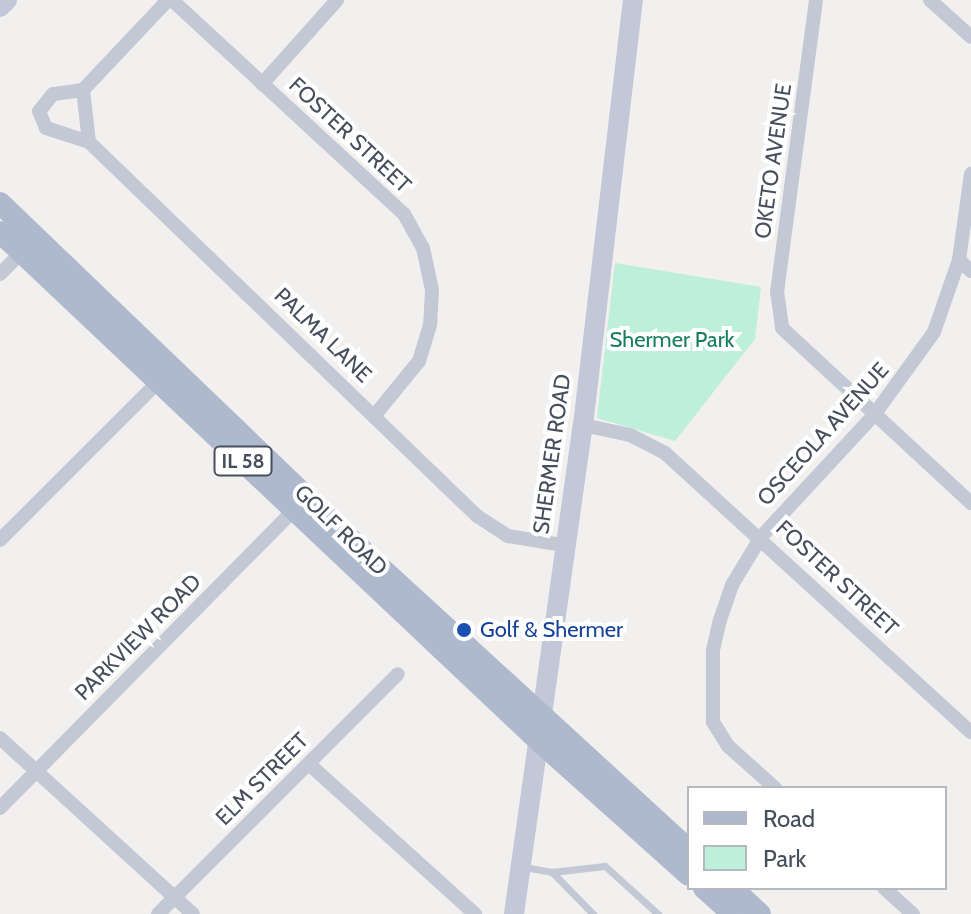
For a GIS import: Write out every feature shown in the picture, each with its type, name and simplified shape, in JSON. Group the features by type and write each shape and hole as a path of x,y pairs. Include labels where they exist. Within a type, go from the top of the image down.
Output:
{"main road":[{"path":"0,7 7,0"},
{"name":"SHERMER ROAD","path":"514,914 543,716 563,545 583,425 633,0"},
{"name":"GOLF ROAD","path":"0,203 29,245 300,504 539,741 687,873"},
{"name":"GOLF ROAD","path":"0,232 29,245"},
{"name":"GOLF ROAD","path":"300,504 543,716 687,848"},
{"path":"706,890 733,914"},
{"path":"734,890 760,914"}],"street":[{"name":"FOSTER STREET","path":"170,0 404,214 423,248 432,290 430,325 419,361 375,415"},
{"path":"83,90 89,142 46,128 39,111 53,94 83,90 170,0"},
{"path":"262,84 337,0"},
{"name":"OKETO AVENUE","path":"816,0 777,291 782,328 874,415"},
{"path":"930,0 971,37"},
{"name":"PALMA LANE","path":"89,142 492,528 508,536 563,545"},
{"name":"OSCEOLA AVENUE","path":"773,786 728,746 713,722 713,650 720,620 732,585 761,537 874,415 934,332 959,260 971,174"},
{"path":"0,274 29,245"},
{"path":"959,260 971,271"},
{"path":"0,540 166,374"},
{"path":"874,415 971,503"},
{"name":"FOSTER STREET","path":"583,425 630,435 665,453 761,537 971,732"},
{"name":"PARKVIEW ROAD","path":"0,808 300,504"},
{"name":"ELM STREET","path":"158,914 398,674"},
{"path":"0,738 193,914"},
{"path":"309,764 475,914"},
{"path":"886,890 913,914"}],"lane":[{"path":"520,866 552,872 605,866 658,914"},
{"path":"552,872 593,914"}],"green space":[{"name":"Shermer Park","path":"615,263 761,287 755,339 675,441 597,418"}],"place":[{"name":"Golf & Shermer","path":"464,630"}]}
